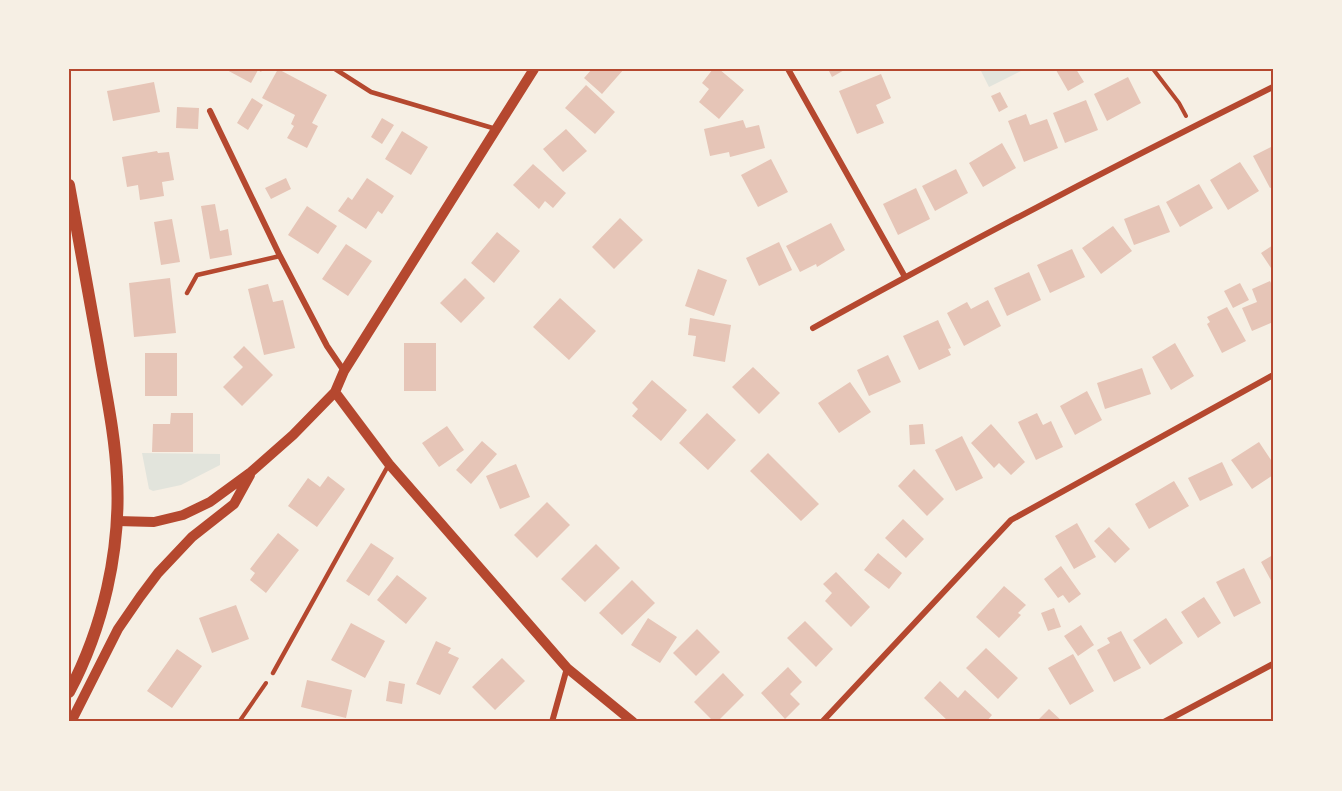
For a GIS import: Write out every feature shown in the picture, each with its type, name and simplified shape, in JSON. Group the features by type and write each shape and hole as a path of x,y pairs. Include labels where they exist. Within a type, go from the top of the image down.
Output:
{"main road":[{"path":"69,185 72,213 113,434 117,477 117,521 107,590 92,640 69,692"}],"street":[{"path":"117,521 154,522 183,515 210,502 251,472 293,435 335,392 344,371 534,69"},
{"path":"788,69 905,277"},
{"path":"813,328 905,277 1273,87"},
{"path":"210,111 280,256 327,346 344,371"},
{"path":"822,722 1011,520 1273,375"},
{"path":"335,392 389,464 567,668 633,722"},
{"path":"71,722 118,629 140,597 158,573 192,537 234,504 251,472"},
{"path":"1164,722 1273,664"},
{"path":"552,722 567,668"}],"lane":[{"path":"335,69 371,92 496,129"},
{"path":"187,293 196,275 280,256"},
{"path":"273,673 389,464"}],"path":[{"path":"1153,69 1179,103 1192,127"},
{"path":"239,722 273,673"}],"shaded area":[{"path":"980,69 1025,69 989,87"},
{"path":"142,453 220,454 220,465 181,485 153,491 149,489"}],"building":[{"path":"225,69 263,69 261,72 258,70 251,83"},
{"path":"278,69 327,95 312,123 318,126 307,148 287,138 294,126 291,124 295,115 262,98"},
{"path":"592,69 624,69 602,94 584,78"},
{"path":"713,69 719,69 744,90 719,119 699,102 709,89 702,83"},
{"path":"828,69 846,69 832,77"},
{"path":"1076,69 1084,82 1068,91 1056,70"},
{"path":"881,74 891,98 876,105 884,123 857,134 839,91"},
{"path":"1128,77 1141,103 1107,121 1094,94"},
{"path":"154,82 160,112 113,121 107,91"},
{"path":"586,85 615,112 595,134 565,108"},
{"path":"1000,92 1008,107 999,112 991,96"},
{"path":"252,98 263,105 248,130 237,123"},
{"path":"1086,100 1098,130 1065,143 1053,113"},
{"path":"177,107 199,108 198,129 176,128"},
{"path":"1026,114 1030,125 1047,119 1058,148 1024,162 1008,121"},
{"path":"382,118 394,125 382,144 371,137"},
{"path":"743,120 746,128 759,125 765,148 730,157 729,152 710,156 704,129"},
{"path":"566,129 587,151 563,172 543,149"},
{"path":"402,131 428,147 411,175 385,159"},
{"path":"1002,143 1016,168 983,187 969,163"},
{"path":"1273,146 1273,187 1270,188 1253,156"},
{"path":"157,151 158,153 169,152 174,180 162,182 164,196 140,200 138,185 127,187 122,157"},
{"path":"771,159 788,192 758,207 741,175"},
{"path":"1240,162 1259,191 1228,210 1210,180"},
{"path":"533,164 566,193 553,208 545,201 539,209 513,185"},
{"path":"956,169 968,193 935,211 922,186"},
{"path":"286,178 291,189 271,199 265,188"},
{"path":"367,178 394,196 382,214 378,211 366,229 338,211 348,197 352,200"},
{"path":"1199,184 1213,208 1180,227 1166,202"},
{"path":"916,188 930,219 898,235 883,204"},
{"path":"215,204 220,231 228,229 232,255 210,259 201,206"},
{"path":"1159,205 1170,232 1134,245 1124,219"},
{"path":"307,206 337,226 318,254 288,235"},
{"path":"620,218 643,240 614,269 592,247"},
{"path":"172,219 180,262 161,265 154,222"},
{"path":"831,223 845,250 817,267 816,264 800,272 786,246"},
{"path":"1113,226 1132,251 1101,274 1082,248"},
{"path":"497,232 520,251 494,283 471,263"},
{"path":"779,242 792,270 759,286 746,258"},
{"path":"346,244 372,261 348,296 322,279"},
{"path":"1273,245 1273,271 1261,253"},
{"path":"1072,249 1085,277 1050,293 1037,265"},
{"path":"698,269 727,280 714,316 685,306"},
{"path":"1029,272 1041,300 1007,316 994,288"},
{"path":"170,278 176,333 134,337 129,283"},
{"path":"465,278 485,298 461,323 440,303"},
{"path":"1270,281 1273,287 1273,322 1252,331 1242,308 1257,302 1252,289"},
{"path":"1240,283 1249,300 1233,308 1224,291"},
{"path":"268,284 273,302 283,300 295,348 264,355 248,289"},
{"path":"560,298 596,331 569,360 533,327"},
{"path":"988,300 1001,326 964,346 947,313 967,302 971,309"},
{"path":"1227,307 1246,341 1222,353 1207,324 1210,322 1207,317"},
{"path":"690,318 731,325 725,362 693,356 696,336 688,335"},
{"path":"938,320 951,348 948,349 951,355 919,370 903,336"},
{"path":"404,343 436,343 436,391 404,391"},
{"path":"1175,343 1194,376 1171,390 1152,357"},
{"path":"244,346 273,375 242,406 223,387 243,367 233,357"},
{"path":"145,353 177,353 177,396 145,396"},
{"path":"888,355 901,382 869,396 857,370"},
{"path":"753,367 780,393 759,414 732,387"},
{"path":"1142,368 1151,394 1105,409 1097,383"},
{"path":"652,380 687,410 661,441 632,416 638,409 632,403"},
{"path":"850,382 871,412 839,433 818,403"},
{"path":"1087,391 1102,420 1075,435 1060,406"},
{"path":"171,413 193,413 193,452 152,452 153,424 170,424"},
{"path":"707,413 736,440 708,470 679,443"},
{"path":"1037,413 1043,425 1051,421 1063,447 1036,460 1018,422"},
{"path":"923,424 925,444 910,445 909,425"},
{"path":"991,424 1025,462 1011,475 999,463 994,468 971,443"},
{"path":"447,426 464,450 439,467 422,443"},
{"path":"962,436 983,478 956,491 935,450"},
{"path":"482,441 497,454 471,484 456,470"},
{"path":"1259,442 1273,463 1273,475 1252,489 1231,460"},
{"path":"768,453 819,504 801,521 750,471"},
{"path":"1222,462 1233,485 1200,501 1188,478"},
{"path":"516,464 530,497 500,509 486,476"},
{"path":"914,469 944,499 927,516 898,486"},
{"path":"328,476 345,489 317,527 288,506 308,478 320,487"},
{"path":"1174,481 1189,506 1149,529 1135,504"},
{"path":"547,502 570,525 537,558 514,535"},
{"path":"903,519 924,539 906,558 885,538"},
{"path":"1077,523 1096,557 1074,569 1055,536"},
{"path":"1109,527 1130,549 1115,563 1094,541"},
{"path":"278,533 299,550 266,593 250,580 255,573 250,569"},
{"path":"371,543 394,558 369,596 346,581"},
{"path":"596,544 620,568 585,602 561,579"},
{"path":"878,553 902,573 889,589 864,570"},
{"path":"1273,555 1273,584 1261,562"},
{"path":"1061,566 1081,594 1069,603 1063,595 1058,598 1044,579"},
{"path":"1244,568 1261,603 1234,617 1216,582"},
{"path":"836,572 870,607 851,627 825,601 832,593 823,584"},
{"path":"397,575 427,598 406,624 377,600"},
{"path":"632,580 655,603 622,635 599,613"},
{"path":"1004,586 1026,605 1018,613 1021,615 999,638 976,617"},
{"path":"1204,597 1221,623 1198,638 1181,612"},
{"path":"236,605 249,639 212,653 199,618"},
{"path":"1054,608 1061,627 1048,631 1041,613"},
{"path":"648,618 677,637 660,663 631,645"},
{"path":"1166,618 1183,643 1150,665 1133,640"},
{"path":"805,621 833,649 816,667 787,638"},
{"path":"351,623 385,641 365,678 331,660"},
{"path":"1081,625 1094,645 1078,656 1064,636"},
{"path":"697,629 720,652 696,676 673,653"},
{"path":"1121,631 1141,668 1114,682 1097,650 1110,643 1107,638"},
{"path":"436,641 451,648 448,653 459,658 440,695 416,684"},
{"path":"986,648 1018,678 998,699 966,668"},
{"path":"177,649 202,666 172,708 147,691"},
{"path":"1073,654 1094,691 1070,705 1048,668"},
{"path":"502,658 525,681 495,710 472,687"},
{"path":"788,667 802,682 790,694 800,704 785,719 761,693"},
{"path":"723,673 744,695 717,722 714,722 694,702"},
{"path":"307,680 352,690 346,718 301,707"},
{"path":"389,681 405,684 402,704 386,701"},
{"path":"940,681 958,698 965,690 992,715 986,722 949,722 924,698"},
{"path":"1049,709 1063,722 1036,722"}]}
